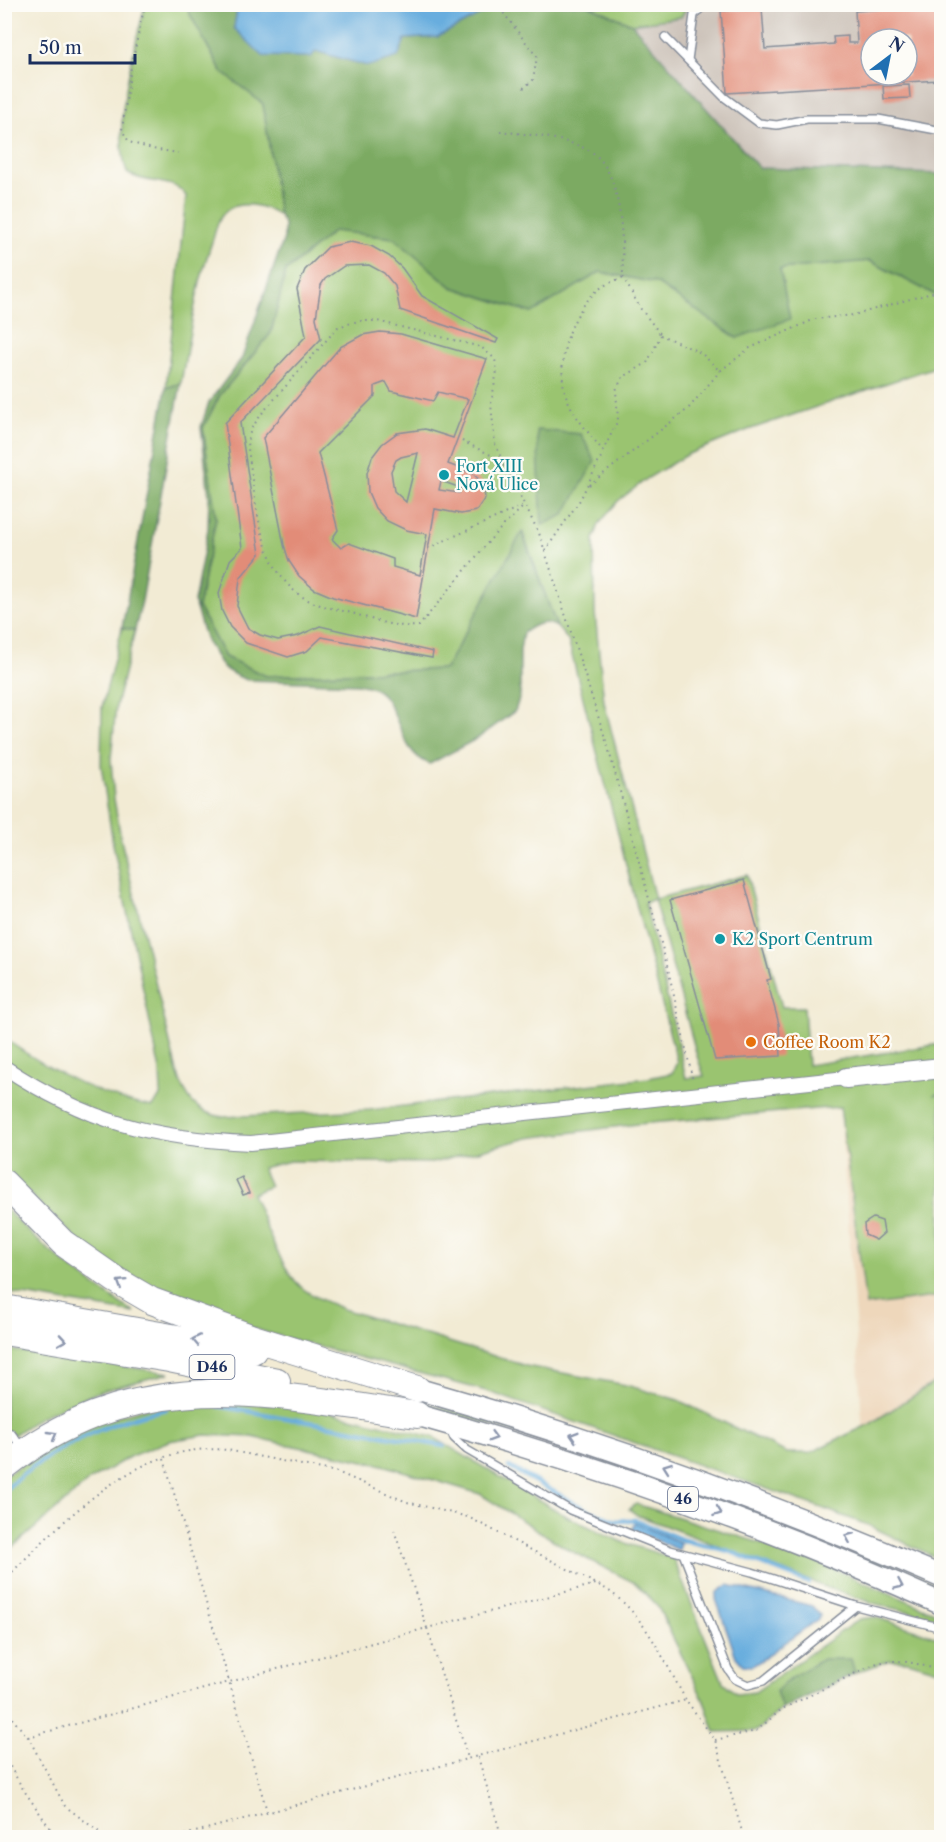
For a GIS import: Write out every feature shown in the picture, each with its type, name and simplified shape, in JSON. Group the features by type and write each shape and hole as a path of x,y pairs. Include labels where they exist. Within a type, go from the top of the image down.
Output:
{"highway":[{"path":"4,1184 63,1243 116,1280 152,1301 253,1338 417,1389"},
{"name":"D46","path":"4,1308 191,1339 417,1389"},
{"name":"D46","path":"4,1332 169,1359 308,1388 417,1415"},
{"path":"4,1467 18,1442 112,1408 200,1392 276,1395 417,1415"}],"main road":[{"name":"46","path":"417,1389 577,1437 696,1477 844,1534 942,1577"},
{"name":"46","path":"417,1415 564,1459 715,1510 841,1559 942,1604"}],"street":[{"path":"4,1067 53,1097 109,1121 152,1134 217,1142 290,1140 942,1068"}],"lane":[{"path":"688,60 694,15 705,4"},
{"path":"665,37 724,96 759,123 777,125 807,118 878,119 942,131"},
{"path":"448,1424 454,1438 467,1450 570,1510 684,1556 752,1572 856,1606 942,1628"},
{"path":"684,1556 728,1669 735,1679 748,1686 763,1681 856,1606"}],"path":[{"path":"145,4 131,67 122,130 129,142 178,153"},
{"path":"516,4 502,11 537,57 533,80 521,90"},
{"path":"500,131 579,146 592,153 604,164 621,220 622,277 645,316 661,335 701,353 720,370"},
{"path":"603,451 566,394 563,378 566,344 583,306 598,289 622,277"},
{"path":"588,485 688,409 720,370 750,348 805,322 877,309 942,290"},
{"path":"525,504 495,534 419,626 401,627 312,602 293,590 276,569 264,538 247,443 251,429 263,412 339,327 358,321 377,321 481,347 495,359 497,371 491,404 495,444 525,504 545,551 608,747 668,969 696,1095"},
{"path":"545,551 570,518 618,420 616,390 623,377 646,363 661,335"},
{"path":"462,441 495,457 505,467"},
{"path":"428,548 525,504"},
{"path":"4,1580 44,1541 108,1487 139,1467 164,1459 214,1449 337,1472 407,1502 468,1517 596,1584 616,1596 631,1609 686,1700 715,1740 744,1836 736,1838"},
{"path":"164,1459 267,1811"},
{"path":"394,1530 468,1758"},
{"path":"28,1737 230,1680 596,1584"},
{"path":"715,1740 756,1731 782,1709 874,1664 890,1660 908,1661 942,1671"},
{"path":"173,1838 686,1700"},
{"path":"4,1709 28,1737 65,1806 107,1838"},
{"path":"4,1756 57,1838"},
{"path":"478,1756 502,1838"}],"shaded area":[{"path":"688,5 941,5 941,174 759,168 632,24 681,17"},
{"path":"941,1095 941,1545 868,1504 840,1107"}],"green space":[{"path":"145,5 185,5 221,71 263,103 279,215 265,208 241,205 233,207 221,217 202,274 181,383 166,388 186,196 175,186 127,173 123,154 123,111 130,67"},
{"path":"185,5 238,5 234,28 242,35 315,51 368,66 405,39 437,37 499,5 588,5 632,24 759,168 941,174 941,298 870,261 780,269 790,319 737,338 656,283 600,272 532,313 452,287 394,238 334,231 286,271 271,333 220,395 203,428 216,518 198,607 225,657 266,676 445,669 522,532 557,627 543,623 523,633 520,650 520,696 515,711 478,738 430,764 413,752 389,704 377,690 357,684 247,680 223,668 206,641 194,602 208,529 209,496 201,427 209,402 242,358 284,238 284,224 279,215 263,104 221,71"},
{"path":"588,5 688,5 681,17 632,24"},
{"path":"334,231 394,238 452,287 531,313 600,272 656,283 737,338 780,269 870,261 941,298 941,365 748,430 686,455 648,478 618,501 599,524 594,539 595,613 604,702 655,899 747,875 782,1007 804,1007 808,1065 941,1044 941,1093 933,1095 941,1094 941,1296 866,1306 840,1107 638,1124 528,1138 432,1163 290,1161 262,1168 270,1186 252,1194 273,1243 293,1279 310,1294 321,1300 343,1309 526,1366 626,1385 678,1400 787,1453 809,1453 870,1424 941,1378 941,1560 870,1526 819,1507 486,1391 268,1333 199,1312 93,1255 5,1170 5,1039 75,1081 114,1097 153,1107 161,1094 160,1071 113,844 101,765 102,707 122,628 135,630 116,706 111,759 114,799 122,844 177,1072 188,1097 199,1108 223,1117 369,1110 648,1078 672,1073 677,1062 568,640 557,627 523,533 445,669 266,676 225,657 198,607 216,518 203,428 220,395 271,333 286,271","holes":["654,899 704,1076 686,1078 645,903"]},
{"path":"181,383 142,601 135,630 122,628 166,388"},
{"path":"537,430 581,434 595,461 564,515 542,525"},
{"path":"5,1208 67,1265 135,1313 5,1292"},
{"path":"4,1349 169,1373 98,1392 40,1417 5,1441"},
{"path":"177,1400 301,1405 433,1437 566,1516 622,1542 673,1558 723,1682 737,1694 755,1692 859,1619 875,1617 941,1638 941,1671 908,1661 890,1660 855,1673 782,1709 756,1731 715,1732 704,1701 657,1605 635,1583 569,1550 480,1494 383,1465 252,1437 205,1435 169,1441 131,1456 90,1480 5,1554 5,1475 86,1424"},
{"path":"429,1404 500,1423 740,1503 941,1587 941,1592 689,1489 559,1445 428,1408"},
{"path":"636,1504 808,1558 941,1615 941,1619 876,1604 828,1588 637,1515 629,1509"},
{"path":"823,1659 851,1659 855,1673 782,1709 776,1691 793,1676"}],"water":[{"path":"238,4 499,5 437,37 405,39 398,57 368,66 316,51 311,57 263,56 234,28"},
{"path":"635,1523 681,1543 679,1550 632,1530"},
{"path":"728,1585 812,1606 820,1615 818,1619 757,1663 751,1666 743,1665 736,1657 716,1599 717,1593"}],"building":[{"path":"916,4 942,4 942,87 939,80 919,81 919,27 859,27 859,85 727,93 721,11 762,8 765,49 834,44 833,37 848,36 848,43 857,43 855,11 916,7"},
{"path":"883,87 909,87 910,98 884,99"},
{"path":"350,242 371,246 389,256 402,268 422,296 498,339 496,343 400,310 395,286 384,273 369,265 344,266 325,279 321,285 316,318 321,339 240,423 260,554 240,578 237,606 248,628 260,635 278,640 298,636 320,626 433,652 432,658 322,637 307,651 288,657 246,643 230,627 222,611 219,593 230,560 242,548 225,423 306,336 297,289 305,270 328,247"},
{"name":"Fort XIII Nová Ulice","path":"380,332 401,334 487,359 448,464 472,473 483,483 485,498 476,511 461,514 435,509 416,619 333,597 314,589 299,576 289,561 284,545 263,438 340,347 362,335","holes":["386,382 391,391 433,401 438,392 468,399 453,438 425,429 397,433 382,444 372,457 367,473 368,492 375,508 387,521 406,530 427,534 420,575 393,567 393,559 349,543 341,548 332,539 338,530 318,453 375,396 375,386","418,453 406,502 394,491 391,471 396,460","441,481 461,488 459,493 439,490"]},
{"name":"K2 Sport Centrum","path":"744,880 771,979 767,980 779,1024 781,1056 715,1060 670,900"},
{"path":"242,1177 249,1193 243,1195 236,1180"},
{"path":"873,1218 882,1221 884,1233 876,1240 865,1235 864,1224"}],"waterway":[{"path":"219,1406 444,1446"},
{"path":"4,1490 60,1449 100,1429 143,1414 166,1409"},
{"path":"509,1467 585,1509 616,1521 635,1520 683,1540 729,1551 809,1583"}],"place":[{"name":"Fort XIII Nová Ulice","path":"444,475"},
{"name":"K2 Sport Centrum","path":"720,939"},
{"name":"Coffee Room K2","path":"751,1042"}]}
